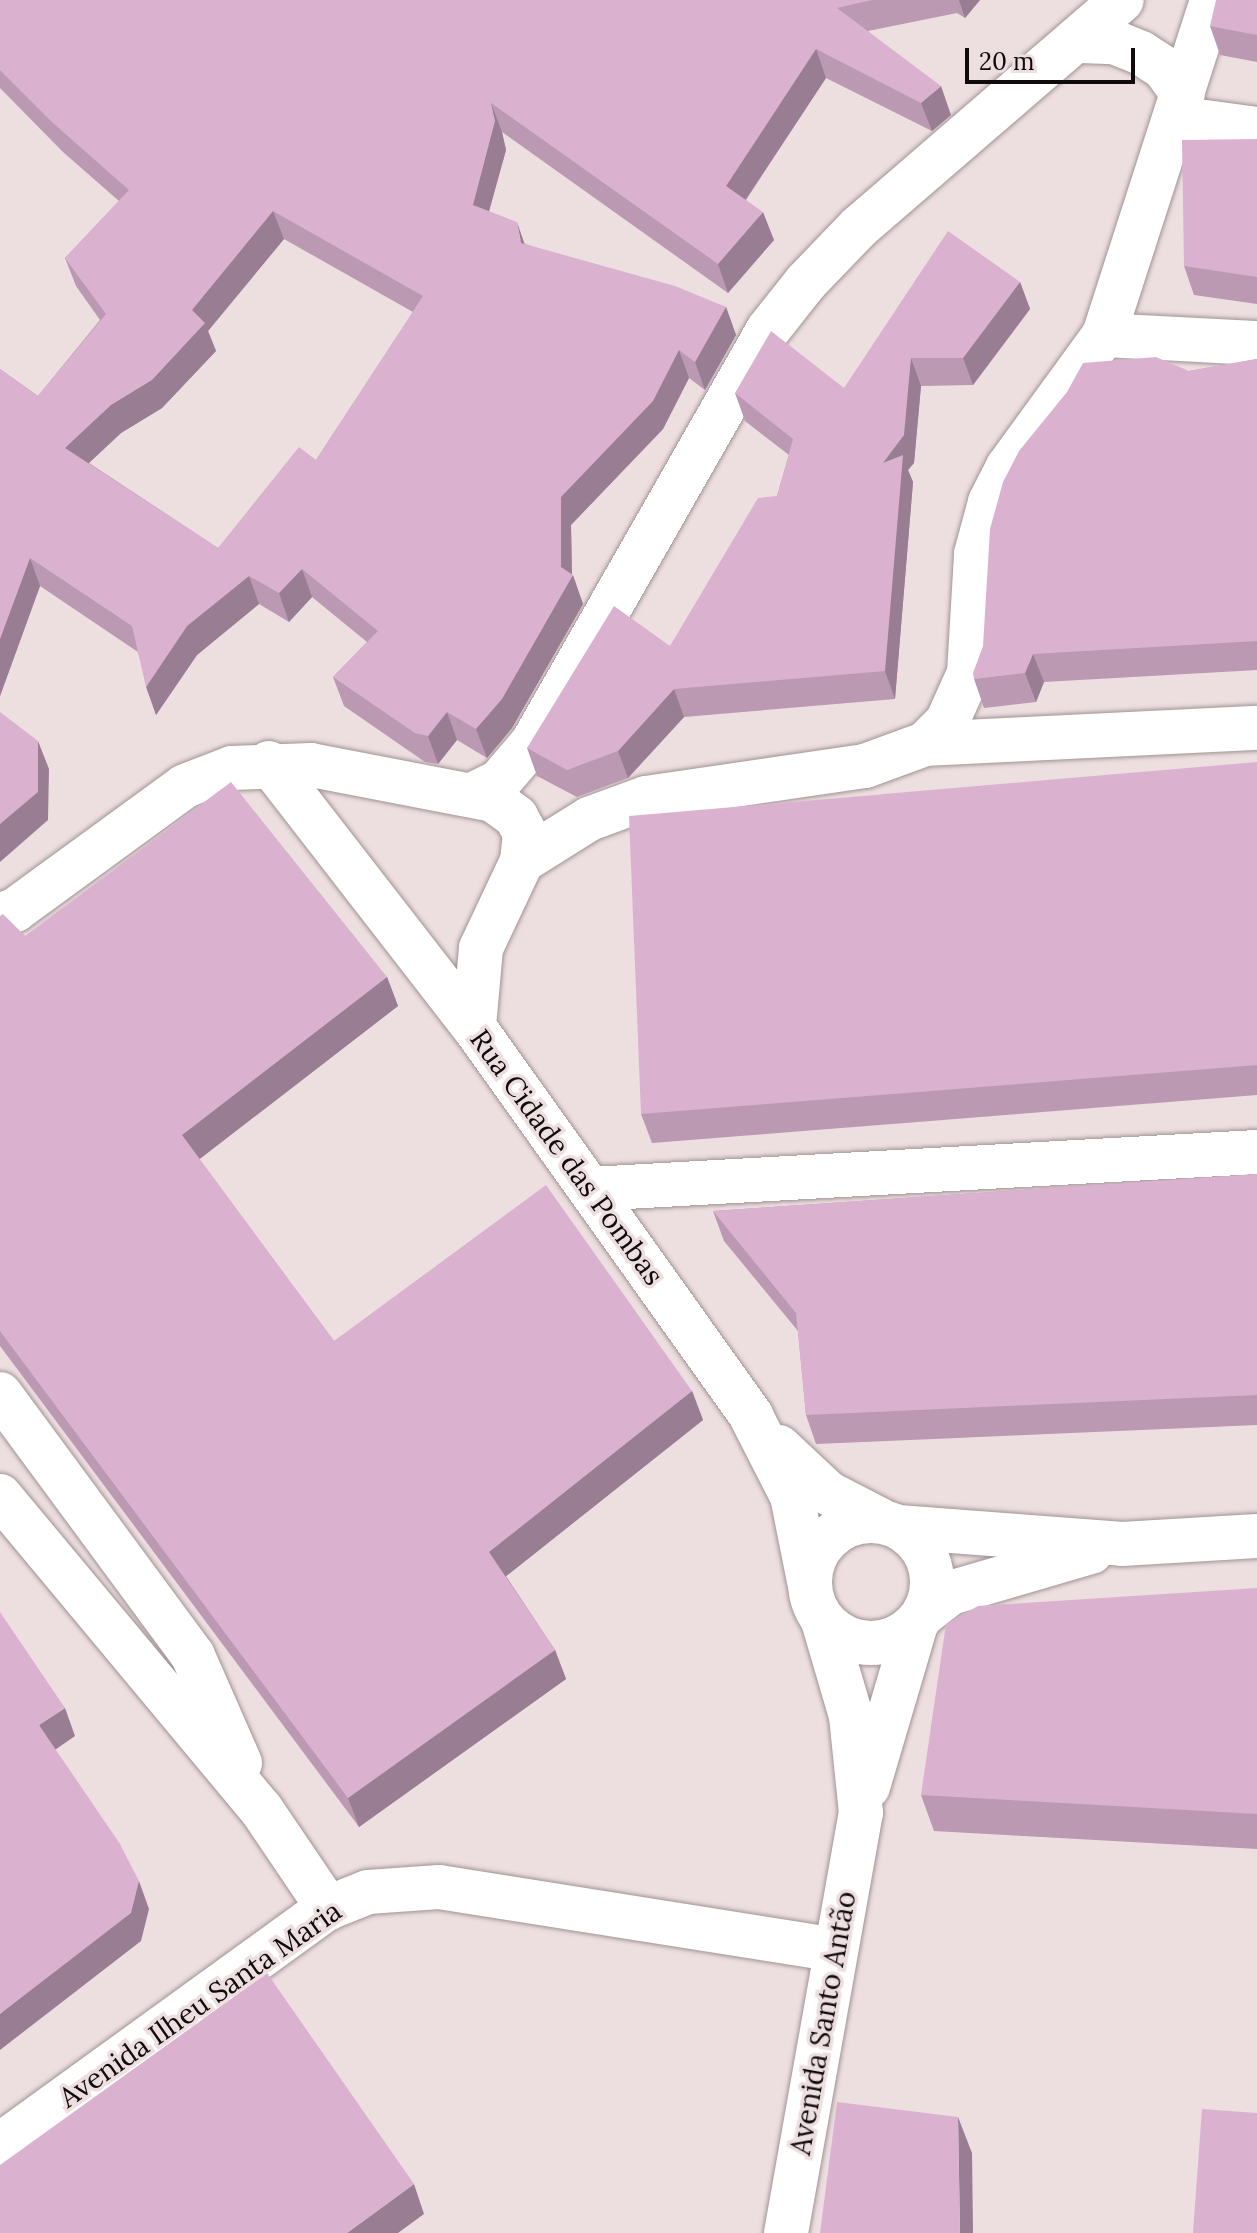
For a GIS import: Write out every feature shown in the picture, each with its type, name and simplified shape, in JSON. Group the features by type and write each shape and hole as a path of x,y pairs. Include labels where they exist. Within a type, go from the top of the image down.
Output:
{"street":[{"path":"472,795 499,782 533,742 768,330 806,282 859,227 1003,98 1081,41 1122,0"},
{"path":"925,744 947,722 969,673 976,554 990,502 1008,467 1104,335 1212,0"},
{"path":"1081,41 1114,42 1141,53 1164,68 1180,106"},
{"path":"1180,106 1257,129"},
{"path":"1104,335 1257,343"},
{"path":"522,861 589,819 646,798 865,766 925,744 1257,728"},
{"path":"0,915 15,910 185,786 232,768 269,763 339,769 472,795 493,800 516,817 525,833 522,861 481,948 474,1027"},
{"name":"Rua Cidade das Pombas","path":"269,763 474,1027 751,1416 792,1496 816,1601"},
{"path":"591,1189 1257,1152"},
{"path":"0,1394 193,1656 261,1809"},
{"path":"751,1416 803,1474 851,1507 889,1523 926,1554 932,1593 920,1619"},
{"path":"0,1496 261,1809 328,1908"},
{"path":"1122,1544 986,1580 950,1593 888,1641 859,1642 816,1601 813,1559 824,1541 842,1527 889,1523 1122,1544 1257,1536"},
{"name":"Avenida Santo Antão","path":"816,1601 851,1716 861,1813"},
{"name":"Avenida Santo Antão","path":"786,2233 861,1813 920,1619"},
{"name":"Avenida Ilheu Santa Maria","path":"0,2145 328,1908 368,1892 439,1887 836,1950"}],"building":[{"path":"0,0 872,0 837,8 941,86 921,103 816,49 726,186 763,212 718,264 491,103 495,121 473,205 517,222 521,243 675,286 726,307 695,362 679,350 653,401 561,497 561,567 573,575 502,699 476,729 447,712 428,736 415,733 333,677 378,631 302,569 279,593 249,576 187,626 146,687 132,626 30,558 0,639 0,369 38,396 106,314 65,258 129,190 53,123 0,70","holes":["273,211 423,296 316,460 299,447 218,548 65,448 111,405 152,380 205,323 192,310"]},
{"path":"1216,0 1257,0 1257,35 1210,26"},
{"path":"1257,139 1257,277 1184,266 1182,140"},
{"path":"948,231 1020,282 963,358 911,358 904,435 883,463 903,455 885,671 674,689 618,751 567,770 527,748 614,606 670,646 758,498 777,496 793,439 735,393 771,331 844,388"},
{"path":"1156,357 1189,371 1257,359 1257,641 1033,654 1025,673 974,679 973,673 983,646 990,529 1003,482 1019,451 1067,392 1083,363"},
{"path":"0,712 38,741 38,792 0,824"},
{"path":"1257,762 1257,1065 641,1114 629,816"},
{"path":"231,782 387,977 182,1135 334,1341 546,1185 692,1391 489,1552 555,1650 348,1798 0,1331 0,916 3,914 25,936"},
{"path":"1257,1174 1257,1395 806,1415 796,1313 713,1211"},
{"path":"1257,1588 1257,1814 921,1795 946,1624 978,1606"},
{"path":"0,1612 65,1708 39,1725 120,1844 139,1881 131,1913 0,2014"},
{"path":"267,1973 414,2184 347,2233 0,2233 0,2165"},
{"path":"837,2102 958,2117 960,2233 820,2233"},
{"path":"1202,2109 1257,2113 1257,2233 1193,2233"}]}
